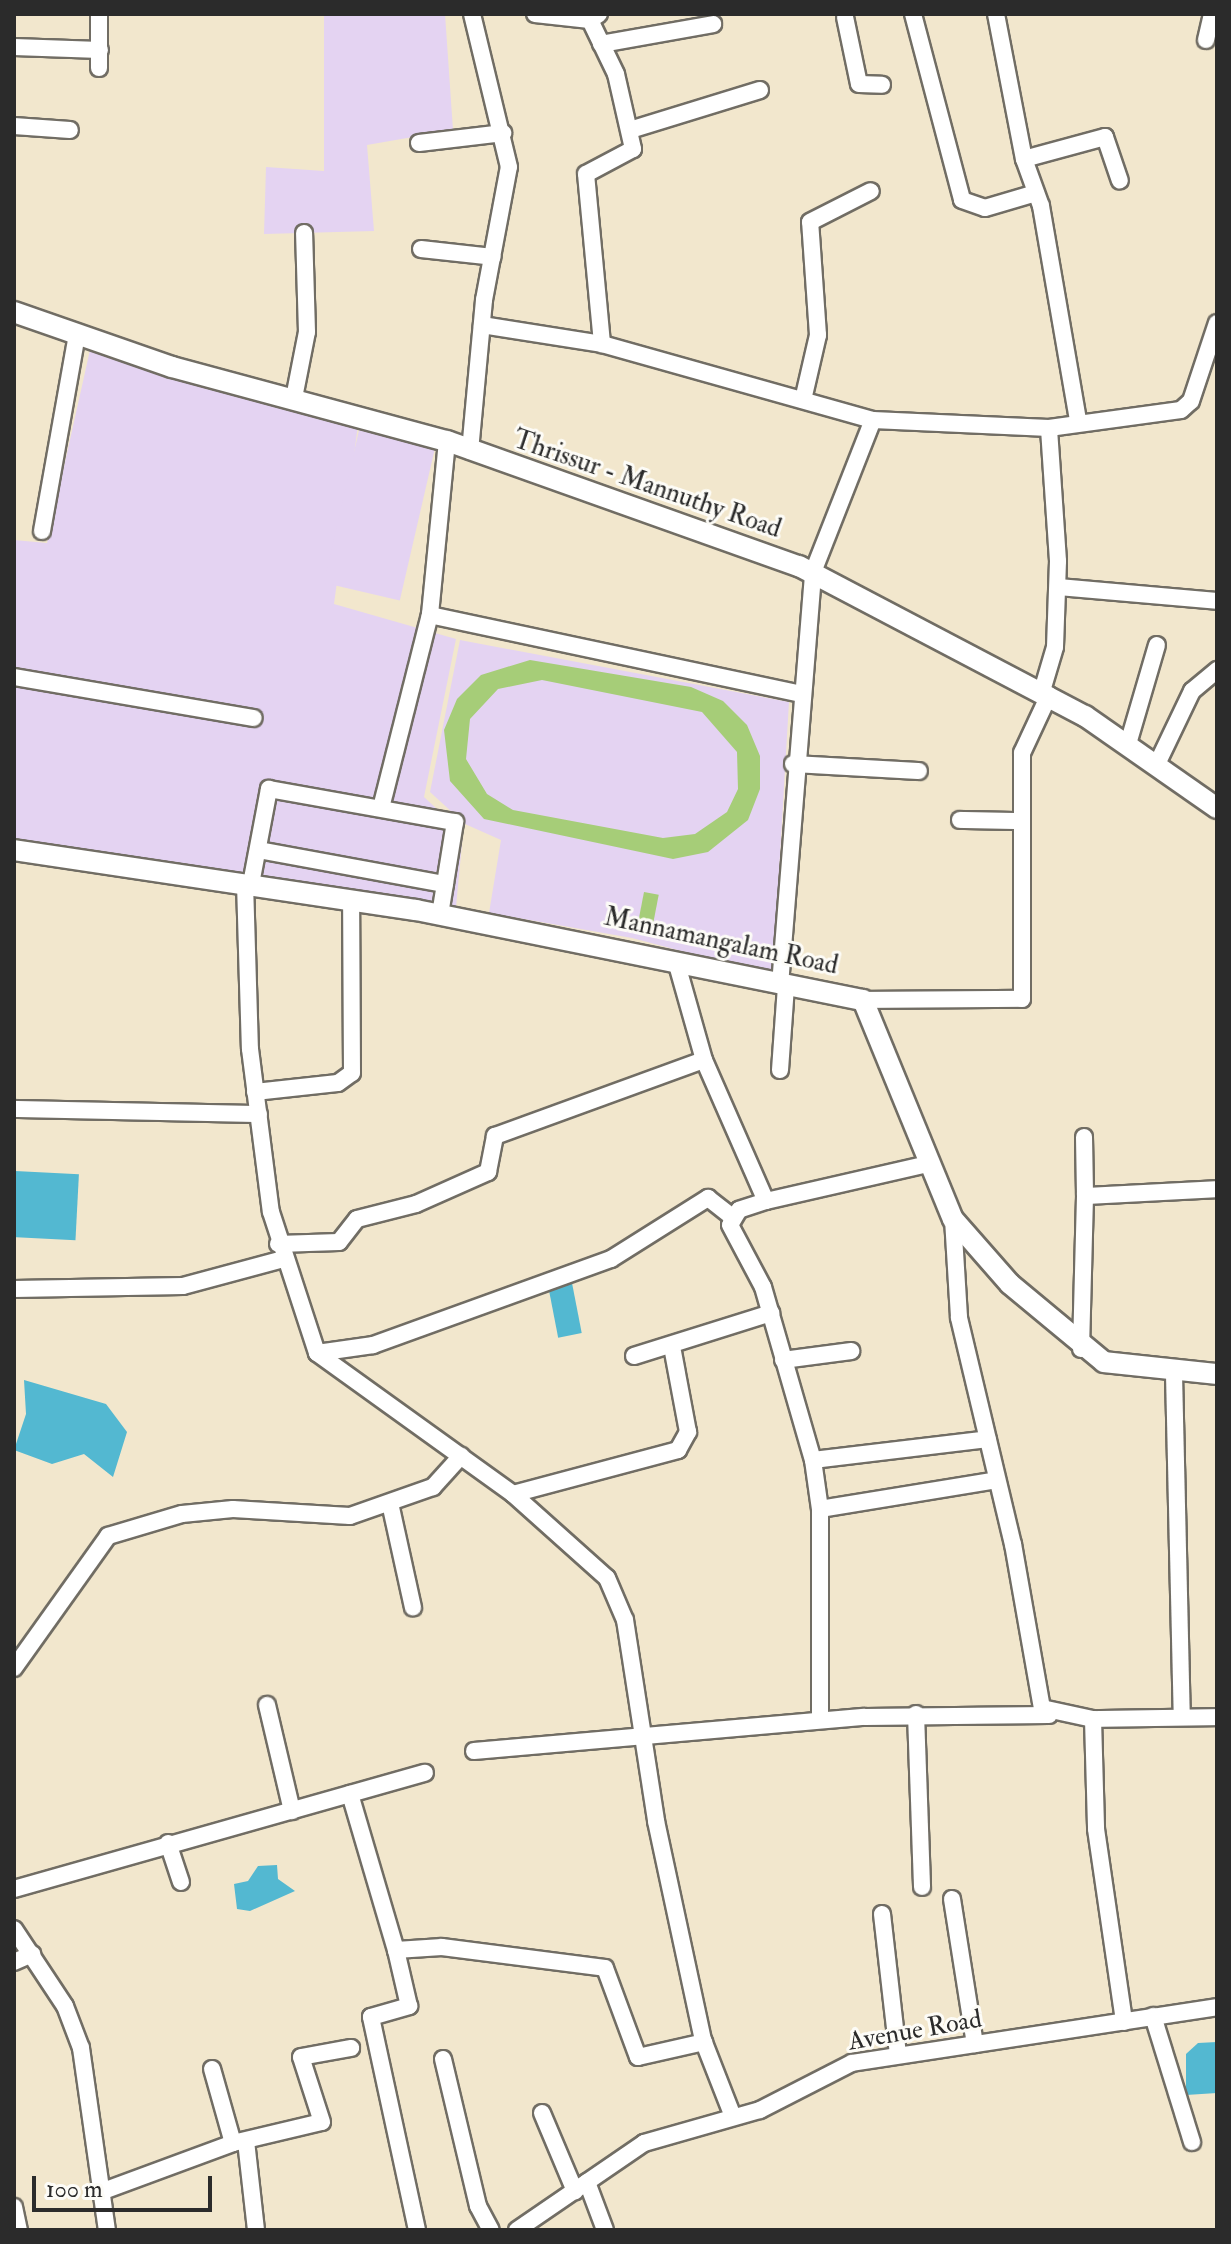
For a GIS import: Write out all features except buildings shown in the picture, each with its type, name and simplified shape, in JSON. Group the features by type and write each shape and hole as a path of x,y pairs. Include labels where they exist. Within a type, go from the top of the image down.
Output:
{"main road":[{"name":"Thrissur - Mannuthy Road","path":"14,312 77,335 447,441 813,572 1046,693 1158,762 1217,808"},
{"name":"Mannamangalam Road","path":"14,850 440,915 863,1000 953,1219 1081,1349 1104,1362 1174,1374 1217,1374"}],"street":[{"path":"99,14 99,68"},
{"path":"470,451 482,325 509,186 503,133 472,14"},
{"path":"535,14 594,17 630,130 631,152 586,174 602,344"},
{"path":"913,14 962,200 985,208 1036,193"},
{"path":"996,14 1024,159 1036,193 1078,420"},
{"path":"1206,40 1212,14"},
{"path":"847,15 859,84 882,85"},
{"path":"601,44 713,24"},
{"path":"14,47 100,50"},
{"path":"630,130 760,90"},
{"path":"14,126 70,130"},
{"path":"419,143 503,133"},
{"path":"1024,159 1105,137 1120,181"},
{"path":"803,400 818,335 810,222 871,191"},
{"path":"294,398 307,332 304,233"},
{"path":"421,249 493,257"},
{"path":"482,325 602,344 873,420 1049,428 1078,420 1181,410 1191,401 1217,323"},
{"path":"42,531 77,335"},
{"path":"780,1070 793,764 813,572 873,420"},
{"path":"863,1000 1022,999 1019,821 1022,753 1046,693 1055,647 1058,587 1049,428"},
{"path":"381,808 430,615 447,441"},
{"path":"1058,587 1217,601"},
{"path":"430,615 798,693"},
{"path":"1128,744 1157,645"},
{"path":"1158,762 1192,691 1217,670"},
{"path":"14,677 254,718"},
{"path":"793,764 919,771"},
{"path":"440,915 455,822 269,789 259,850 248,884 255,1092 280,1252 317,1353 513,1494 607,1578 625,1620 641,1734 704,2042 732,2114"},
{"path":"960,820 1019,821"},
{"path":"259,850 445,884"},
{"path":"255,1092 338,1083 352,1073 351,900"},
{"path":"676,961 704,1060 766,1201"},
{"path":"14,1289 183,1286 280,1252 339,1242 357,1219 488,1172 494,1164 490,1139 704,1060"},
{"path":"14,1109 259,1114"},
{"path":"1081,1349 1084,1137"},
{"path":"732,1217 766,1201 928,1164"},
{"path":"1085,1196 1217,1189"},
{"path":"317,1353 373,1345 611,1259 708,1198 732,1217 771,1313 813,1460 820,1509 820,1720"},
{"path":"953,1219 959,1318 997,1480 1039,1699 1049,1715"},
{"path":"634,1356 771,1313"},
{"path":"783,1360 851,1351"},
{"path":"513,1494 678,1450 688,1432 673,1352"},
{"path":"1174,1374 1182,1717"},
{"path":"813,1460 988,1439"},
{"path":"14,1668 108,1536 182,1514 233,1509 350,1516 433,1487 461,1456"},
{"path":"820,1509 997,1480"},
{"path":"390,1503 413,1608"},
{"path":"267,1705 292,1811"},
{"path":"474,1751 641,1734 916,1714 1049,1715 1093,1719 1217,1717"},
{"path":"916,1714 922,1887"},
{"path":"1093,1719 1096,1829 1124,2022"},
{"path":"14,1889 168,1843 425,1773"},
{"path":"350,1794 396,1950 409,2006 371,2017 417,2230"},
{"path":"168,1843 181,1882"},
{"path":"952,1899 975,2044"},
{"path":"882,1914 898,2054"},
{"path":"14,1929 32,1954 81,2048 106,2190 107,2230"},
{"path":"396,1950 442,1947 605,1968 638,2057 704,2042"},
{"path":"14,1962 32,1954"},
{"name":"Avenue Road","path":"517,2230 644,2143 732,2114 760,2110 852,2063 1217,2007"},
{"path":"1153,2016 1192,2142"},
{"path":"106,2190 322,2122 301,2057 351,2048"},
{"path":"443,2059 478,2206 491,2230"},
{"path":"212,2069 243,2147 256,2230"},
{"path":"542,2113 605,2230"},
{"path":"14,2207 19,2230"}],"shaded area":[{"path":"324,14 445,14 453,130 367,145 374,231 264,234 266,167 324,171"},
{"path":"90,350 358,425 334,604 456,639 424,797 463,833 456,907 14,841 14,540 47,543"},
{"path":"360,426 436,444 400,600 324,583"},
{"path":"460,640 789,702 773,975 632,938 489,913 501,840 465,824 430,792"}],"green space":[{"path":"530,660 691,687 723,701 747,725 760,756 760,789 748,820 708,852 673,859 484,819 450,781 444,730 457,699 481,675","holes":["542,680 702,712 737,752 738,789 727,812 695,834 663,838 513,810 487,794 466,759 470,719 498,689"]},
{"path":"644,892 659,895 652,927 638,924"}],"water":[{"path":"15,1171 79,1174 75,1240 14,1237"},
{"path":"572,1283 582,1333 558,1338 548,1288"},
{"path":"24,1380 106,1404 127,1432 113,1477 84,1454 52,1464 14,1450 26,1414"},
{"path":"277,1865 278,1879 295,1891 250,1911 237,1909 234,1884 248,1881 258,1866"},
{"path":"1217,2042 1217,2093 1186,2095 1186,2054 1198,2043"}]}
